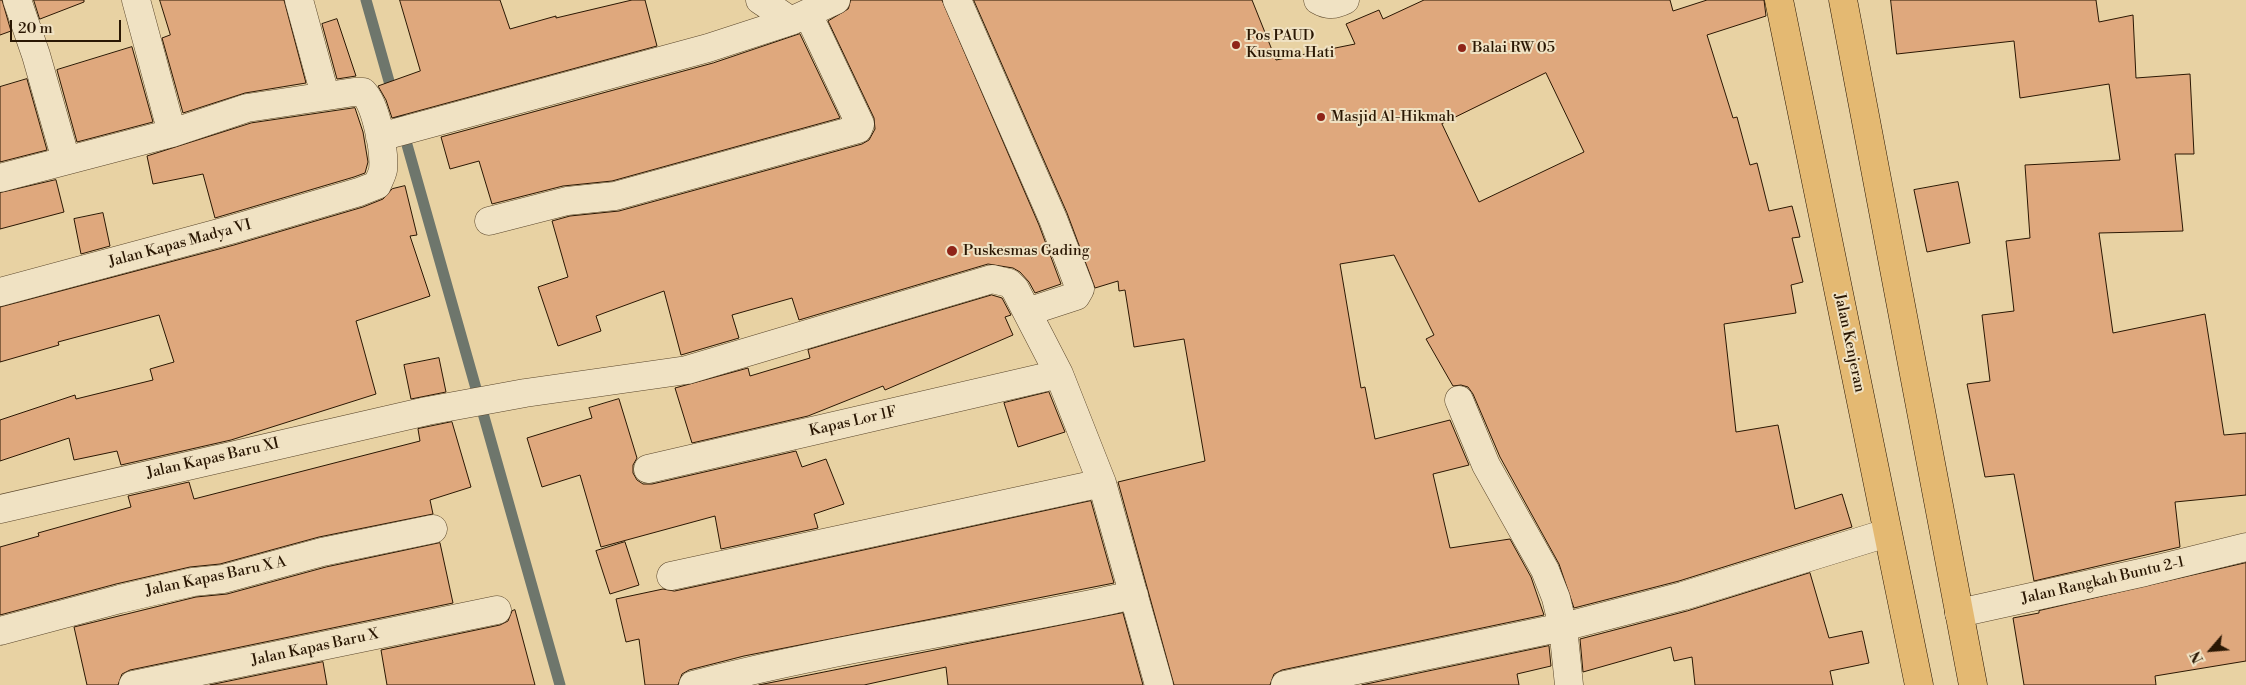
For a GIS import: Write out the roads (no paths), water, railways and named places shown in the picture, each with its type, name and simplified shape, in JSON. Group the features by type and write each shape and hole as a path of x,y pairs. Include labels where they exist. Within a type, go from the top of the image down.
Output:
{"highway":[{"name":"Jalan Kenjeran","path":"1779,0 1918,685"},
{"path":"1843,0 1973,685"}],"street":[{"path":"17,0 36,56 66,160"},
{"path":"136,0 172,133"},
{"path":"299,0 325,95"},
{"path":"490,221 567,201 615,196 858,129 860,124 800,18 760,0"},
{"path":"391,133 708,48 800,18 836,0"},
{"path":"958,0 1053,219 1080,289 1076,296 1027,312"},
{"path":"1318,0 1326,5 1338,4 1345,0"},
{"name":"Jalan Kapas Madya VI","path":"0,178 172,133 247,108 325,95 363,92 370,99 391,133 382,173 377,185 248,225 0,292"},
{"name":"Jalan Kapas Baru XI","path":"0,509 427,411 525,393 687,370 992,279 1010,283 1015,289 1059,374 1102,483 1159,685"},
{"name":"Kapas Lor 1F","path":"648,469 1059,374"},
{"path":"1459,400 1486,465 1545,570 1556,598 1563,627 1569,685"},
{"path":"671,576 1102,483"},
{"name":"Jalan Kapas Baru X A","path":"0,631 120,598 193,582 223,579 322,552 433,529"},
{"path":"1285,685 1563,627 1683,596 1887,533"},
{"name":"Jalan Rangkah Buntu 2-1","path":"1959,612 2145,572 2246,547"},
{"path":"693,685 748,671 1134,595"},
{"name":"Jalan Kapas Baru X","path":"133,685 497,610"}],"waterway":[{"path":"366,0 560,685"}],"place":[{"name":"Pos PAUD Kusuma Hati","path":"1236,45"},
{"name":"Balai RW 05","path":"1462,48"},
{"name":"Masjid Al-Hikmah","path":"1321,117"},
{"name":"Puskesmas Gading","path":"952,251"}]}
